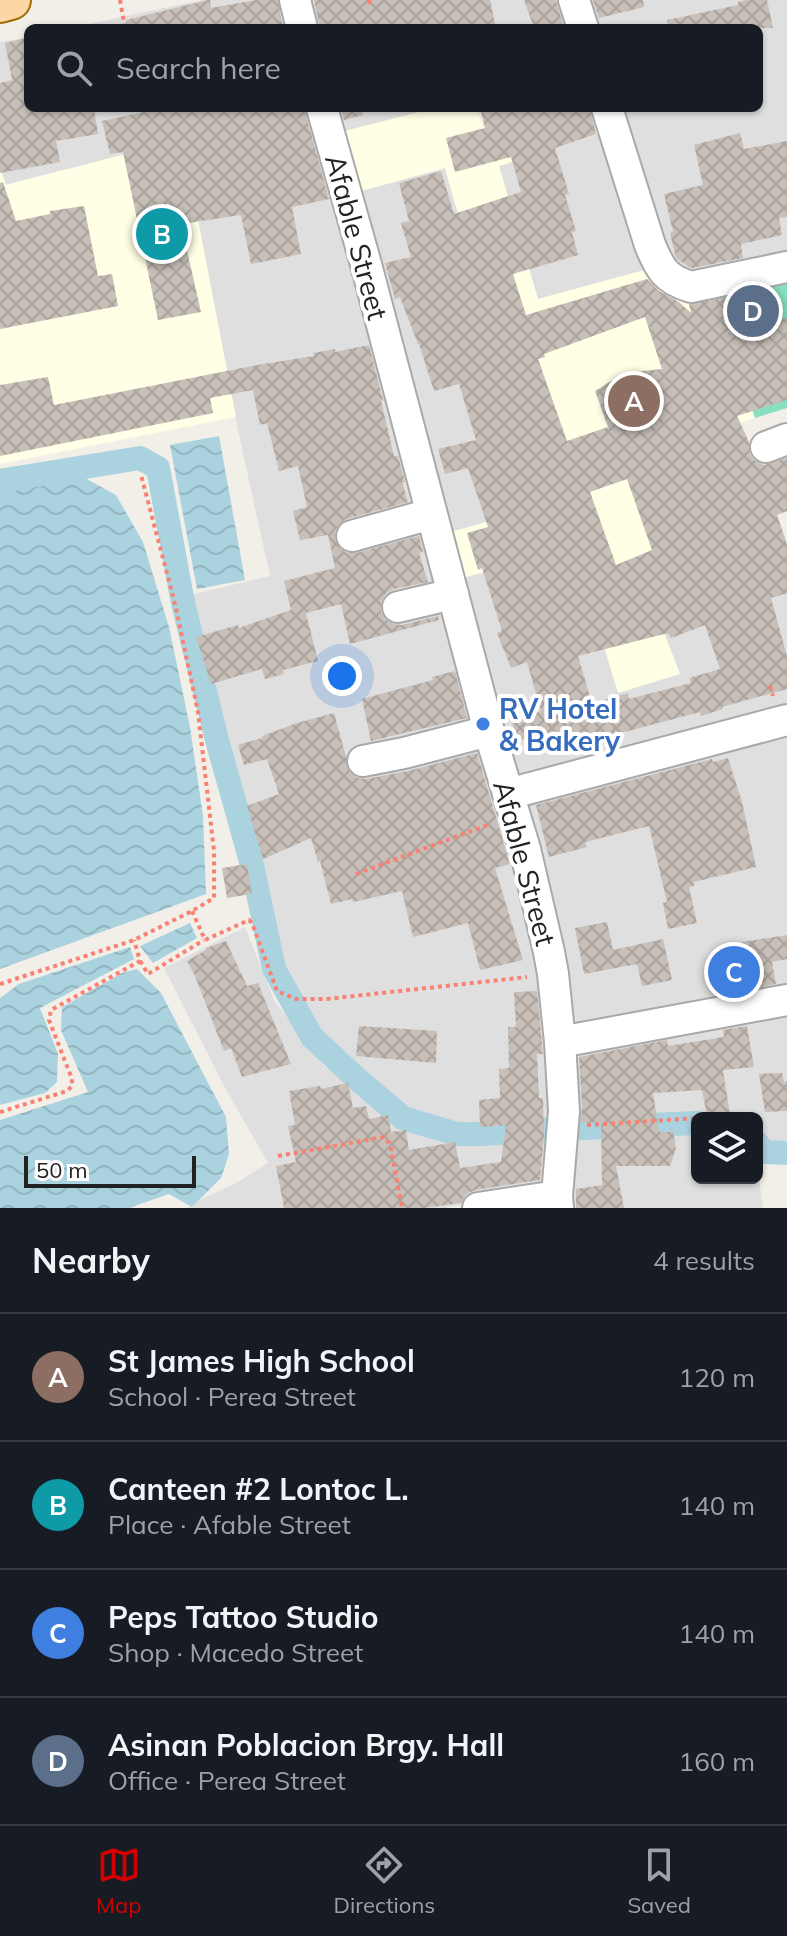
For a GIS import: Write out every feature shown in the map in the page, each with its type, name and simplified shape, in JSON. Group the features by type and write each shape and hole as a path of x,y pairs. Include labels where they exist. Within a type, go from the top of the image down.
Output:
{"main road":[{"path":"0,3 11,0"}],"street":[{"path":"295,0 301,24"},
{"path":"574,0 582,24"},
{"name":"Afable Street","path":"323,112 489,731 534,883 553,974 568,1124 557,1202"},
{"path":"608,112 650,245 667,276 691,287 787,267"},
{"path":"352,536 431,514"},
{"path":"398,607 453,594"},
{"path":"512,805 787,720"},
{"path":"363,761 489,731"},
{"path":"560,1042 787,1000"},
{"path":"478,1208 557,1202"}],"path":[{"path":"120,0 124,24"},
{"path":"0,984 134,940 214,898 212,822 198,712 175,604 141,475"},
{"path":"356,874 479,827 512,805"},
{"path":"192,911 205,940"},
{"path":"134,940 140,961 148,974 205,940 249,920 277,991 296,999 327,999 553,974"},
{"path":"0,1112 67,1091 72,1086 49,1020 51,1010 140,961"},
{"path":"568,1124 691,1118"},
{"path":"278,1156 384,1137 390,1144 402,1208"}],"shaded area":[{"path":"202,0 289,0 294,24 88,24"},
{"path":"307,0 568,0 573,24 313,24"},
{"path":"585,0 787,0 787,253 681,277 669,265 618,112 763,112 763,24 592,24"},
{"path":"24,38 24,112 314,112 545,969 552,1127 476,1131 397,1106 317,1033 279,968 186,596 270,576 239,435 192,189 65,169 5,185 0,167 0,42"},
{"path":"336,112 419,112 341,132"},
{"path":"419,112 477,112 483,127 523,116 536,155 499,166 538,299 652,268 714,294 755,418 694,439 655,609 680,674 618,693 574,549 462,578 451,532 554,503 466,241 445,168 357,192 341,132"},
{"path":"603,132 652,268 538,299 499,166"},
{"path":"145,149 192,189 236,417 0,464 0,167 6,185"},
{"path":"445,168 554,502 451,532 357,192"},
{"path":"574,549 619,693 655,609 787,557 787,708 517,778 462,578"},
{"path":"787,728 787,988 569,1027 522,805"},
{"path":"245,927 274,1000 324,1066 416,1131 446,1138 484,1140 549,1132 549,1195 445,1208 188,1208 268,1163 224,1086 164,968"},
{"path":"787,1017 787,1149 766,1148 763,1143 763,1112 691,1112 691,1118 577,1125 574,1051 718,1024"},
{"path":"691,1127 691,1184 760,1184 763,1208 563,1208 575,1133"}],"green space":[{"path":"787,276 787,408 755,418 714,294"}],"water":[{"path":"219,436 245,580 197,589 170,445"},
{"path":"83,477 116,495 143,542 169,627 190,727 203,816 206,894 0,969 0,489"},
{"path":"190,923 197,938 153,963 140,946"},
{"path":"130,947 134,959 40,1008 58,1054 57,1082 45,1093 0,1105 0,998 19,984"},
{"path":"137,969 161,993 226,1117 229,1154 221,1178 192,1207 169,1194 129,1208 0,1208 0,1120 88,1092 61,1030 62,1007 122,973"}],"building":[{"path":"210,0 211,8 256,0 278,0 282,24 126,24 126,20"},
{"path":"314,0 490,0 495,24 319,24"},
{"path":"524,0 556,0 563,24 533,24"},
{"path":"593,0 643,0 644,7 599,18"},
{"path":"767,0 773,28 763,28 763,24 668,24 667,20 738,5 738,2"},
{"path":"24,38 24,112 95,112 98,134 56,141 60,162 0,173 0,83 12,80 5,43"},
{"path":"305,112 329,199 292,207 301,254 251,264 241,215 181,224 201,312 158,320 123,152 110,154 102,121 140,113"},
{"path":"342,112 363,112 363,115 344,120"},
{"path":"481,112 591,112 596,134 555,148 569,194 565,195 576,231 572,232 578,255 513,274 526,315 647,279 691,313 689,304 741,295 750,328 787,318 787,400 737,416 754,460 764,465 787,458 787,511 777,515 787,544 787,593 771,598 787,656 787,689 701,716 700,712 568,747 566,740 559,741 556,731 517,741 511,719 541,711 527,662 511,668 497,633 502,631 482,568 478,570 467,533 488,527 468,468 445,474 438,449 476,440 459,384 434,391 400,297 395,299 385,263 411,257 401,223 409,221 399,183 441,171 454,214 521,192 511,157 455,172 446,138 485,128","holes":["645,317 662,369 624,373 595,391 608,427 567,441 538,359 545,357 544,354","627,479 652,550 616,565 590,492","705,625 720,669 689,678 691,683 629,699 628,693 592,703 578,656 668,633 671,638"]},
{"path":"740,133 744,149 787,141 787,217 779,218 782,235 741,244 743,258 689,267 676,258 664,194 703,185 694,145"},
{"path":"3,182 16,221 50,214 50,211 84,206 98,276 112,274 118,306 0,329 0,183"},
{"path":"369,345 394,456 398,456 408,502 346,519 335,531 335,540 340,549 356,553 419,536 423,552 419,553 428,582 386,593 381,601 381,612 386,620 394,624 402,625 438,616 439,620 350,644 341,604 306,613 318,661 283,670 284,674 265,679 262,669 211,684 196,637 238,625 239,628 291,610 284,581 335,568 328,535 300,540 293,511 307,507 298,466 279,471 267,423 260,425 253,390 210,398 213,413 0,456 0,385 48,377 54,405 314,356 313,353"},
{"path":"455,671 467,718 371,741 362,699"},
{"path":"334,713 346,765 350,773 358,778 408,771 477,753 510,864 495,868 523,960 480,970 468,923 413,937 402,891 331,904 311,838 263,859 247,806 279,794 267,759 244,765 238,745"},
{"path":"728,758 742,802 756,867 694,882 694,886 689,887 697,923 668,929 663,903 667,902 649,826 585,842 587,847 549,857 536,805 712,759 713,762"},
{"path":"247,864 252,894 227,898 222,868"},
{"path":"607,922 613,950 663,939 672,980 642,986 637,964 584,974 575,928"},
{"path":"787,935 787,959 772,962 776,984 749,989 742,942"},
{"path":"226,941 247,986 258,983 291,1064 242,1077 231,1048 224,1051 187,961 206,948"},
{"path":"537,991 543,1054 537,1054 544,1135 540,1180 475,1190 466,1194 461,1203 424,1208 284,1208 276,1166 296,1162 288,1126 295,1125 289,1091 348,1083 353,1108 366,1106 369,1119 388,1115 391,1132 406,1130 409,1150 455,1142 460,1168 501,1162 506,1125 480,1127 479,1100 500,1098 499,1069 509,1068 508,1027 516,1027 514,992"},
{"path":"359,1026 437,1031 436,1063 356,1056"},
{"path":"747,1026 754,1067 723,1070 730,1112 706,1112 702,1090 653,1093 659,1132 673,1132 676,1148 670,1166 616,1166 624,1208 576,1208 576,1189 602,1185 601,1122 581,1123 579,1057 667,1040 668,1046 724,1037 723,1030"},
{"path":"782,1073 784,1082 787,1081 787,1111 765,1112 759,1074"}],"waterway":[{"path":"0,481 140,458 158,468 183,603 252,865 274,969 312,1037 356,1078 403,1118 457,1134 691,1123"},
{"path":"763,1152 787,1153"}],"place":[{"name":"Canteen #2 Lontoc L.","path":"162,234"},
{"name":"Asinan Poblacion Brgy. Hall","path":"753,311"},
{"name":"St James High School","path":"634,401"},
{"name":"RV Hotel & Bakery","path":"483,724"},
{"name":"Peps Tattoo Studio","path":"734,972"}]}
